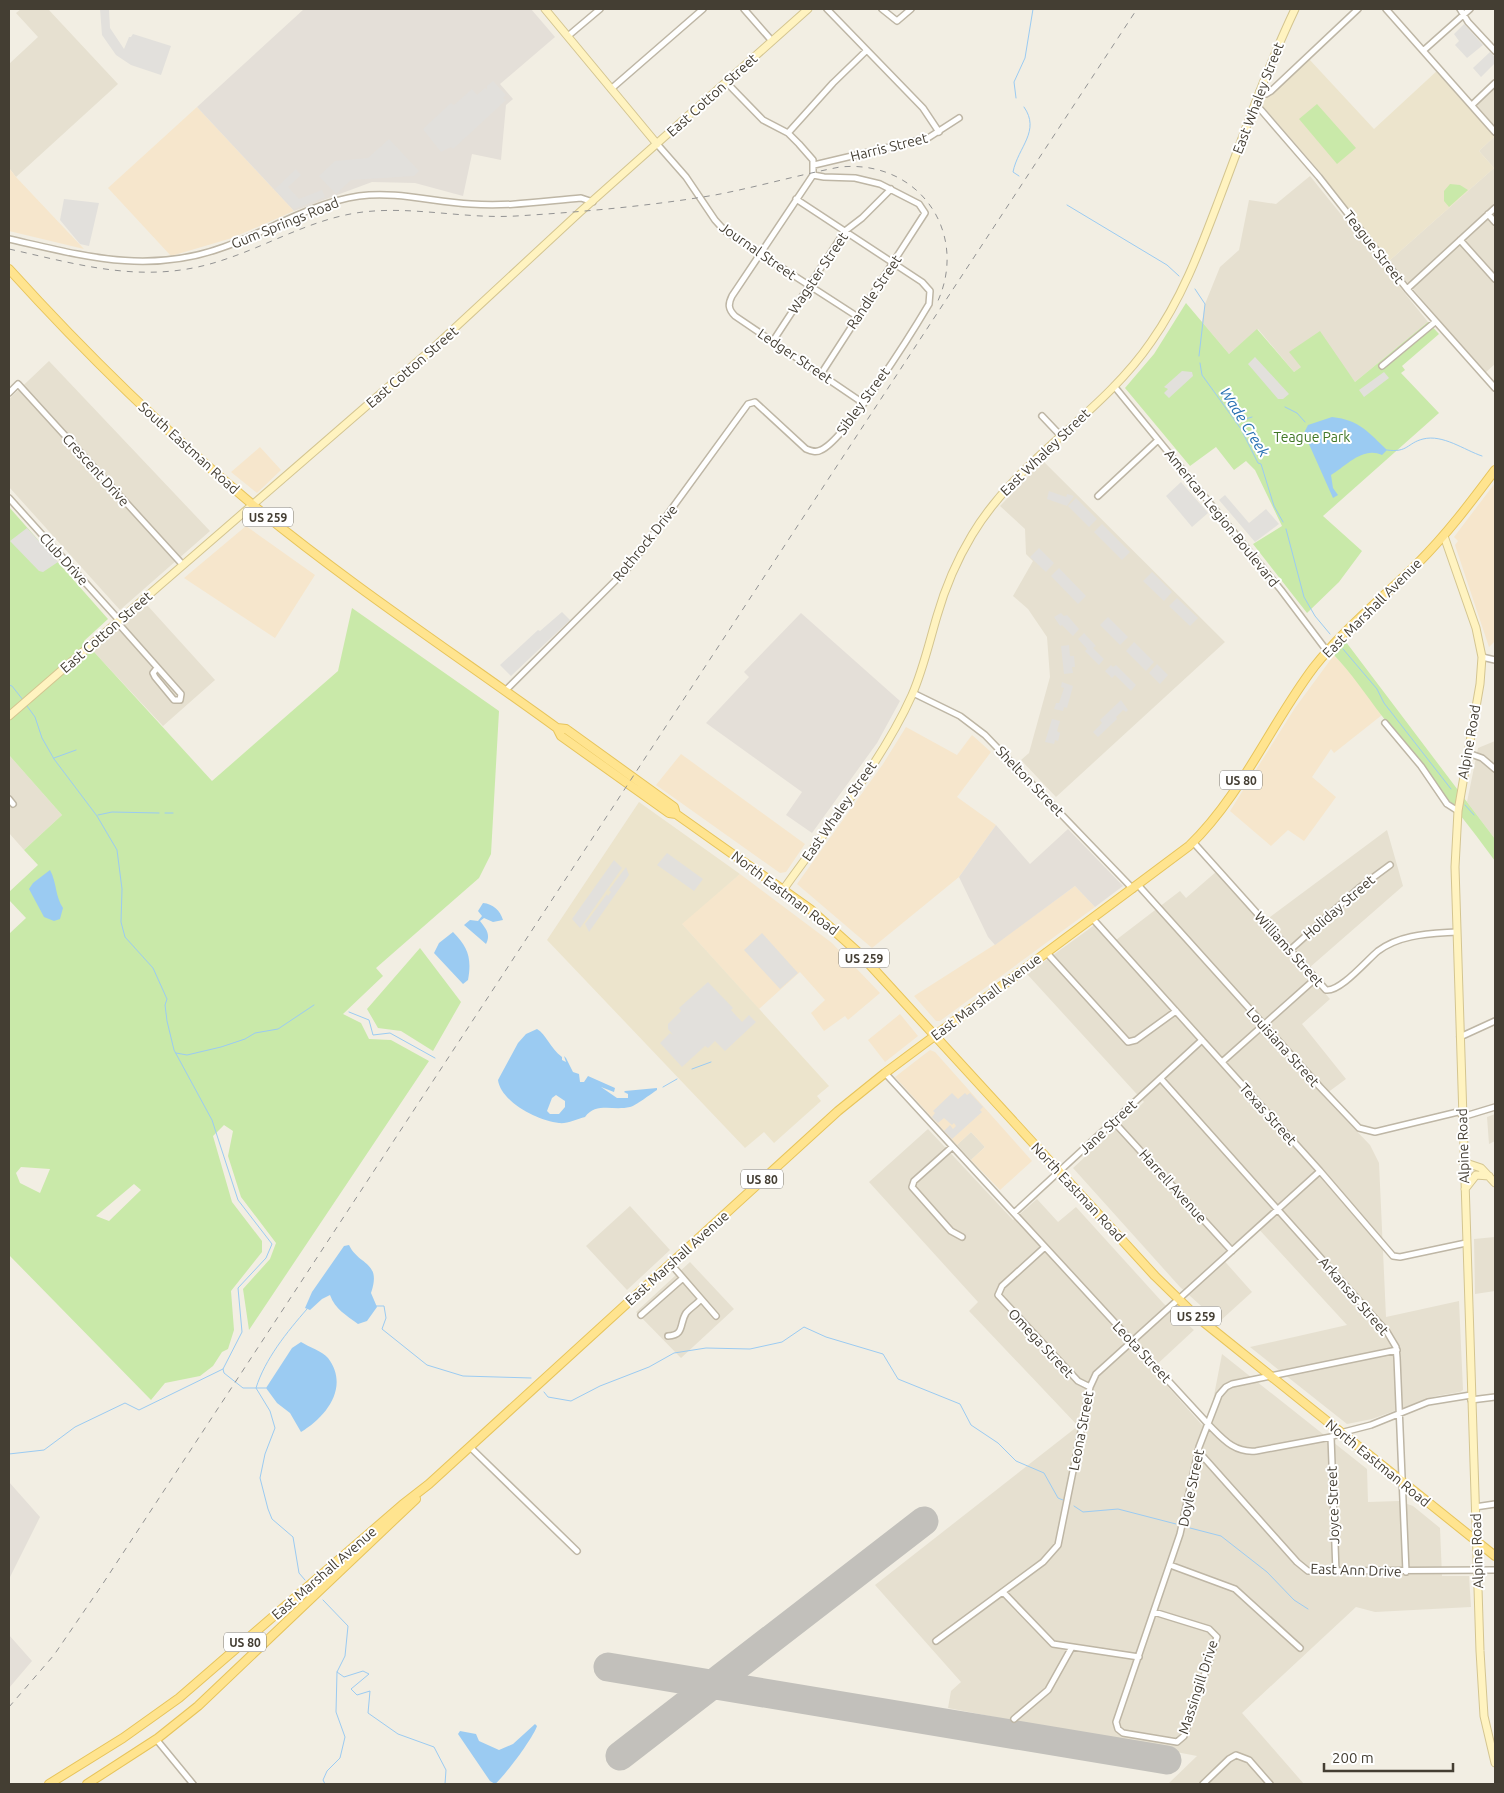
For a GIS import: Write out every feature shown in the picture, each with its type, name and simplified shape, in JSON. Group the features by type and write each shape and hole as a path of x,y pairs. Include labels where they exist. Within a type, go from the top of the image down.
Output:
{"main road":[{"path":"546,9 657,144"},
{"name":"East Cotton Street","path":"9,716 431,350 808,9"},
{"name":"East Whaley Street","path":"783,890 880,752 913,693 944,594 964,548 1001,494 1060,435 1114,386 1146,350 1182,292 1259,92 1295,9"},
{"name":"South Eastman Road","path":"9,269 115,380 253,505 343,575 505,691 557,728 566,729 630,781"},
{"name":"East Marshall Avenue","path":"50,1784 146,1723 212,1671 402,1505 429,1484 792,1152 885,1073 1136,887 1193,842 1228,800 1298,690 1327,651 1444,536 1495,470"},
{"name":"Alpine Road","path":"1444,536 1476,628 1482,657 1480,684 1458,811 1454,859 1471,1398 1483,1703 1495,1763"},
{"name":"North Eastman Road","path":"630,781 674,807 676,814 821,918 852,946 1178,1299 1340,1433 1495,1556"},
{"path":"1463,1162 1479,1167 1495,1183"},
{"path":"1464,1191 1468,1183 1476,1176 1489,1176"},
{"name":"East Marshall Avenue","path":"87,1784 156,1739 223,1683 407,1509 429,1484"},
{"path":"212,1671 223,1683"}],"street":[{"path":"568,36 600,9"},
{"path":"611,89 703,9"},
{"path":"744,9 772,41"},
{"path":"826,9 923,108 939,132"},
{"path":"882,9 897,21 911,9"},
{"path":"1259,92 1266,94 1270,91 1358,9"},
{"path":"1386,9 1473,104 1495,132"},
{"path":"1460,9 1465,14 1468,22 1495,51"},
{"path":"1424,50 1470,9"},
{"path":"788,133 833,83 866,51"},
{"path":"726,82 763,120 788,133 812,158 814,165 813,174 760,254"},
{"path":"1473,104 1495,83"},
{"name":"Teague Street","path":"1255,103 1315,172 1407,289 1495,388"},
{"name":"Harris Street","path":"814,165 928,138 959,118"},
{"name":"Journal Street","path":"657,144 688,180 720,227 858,317"},
{"path":"813,174 824,177 860,178 891,189"},
{"name":"Randle Street","path":"821,374 924,217 924,210 915,201 891,189"},
{"name":"Wagster Street","path":"773,341 845,231 868,213 891,189"},
{"name":"Gum Springs Road","path":"9,239 102,259 157,262 187,258 215,250 321,206 357,196 401,195 478,205 581,198 593,202"},
{"path":"796,199 894,263"},
{"path":"1407,289 1495,208"},
{"path":"1488,214 1495,222"},
{"path":"1460,240 1495,279"},
{"name":"Ledger Street","path":"760,254 732,296 729,307 735,316 863,403"},
{"name":"Sibley Street","path":"748,404 755,402 803,446 817,452 833,442 863,403 929,304 930,294 924,284 894,263"},
{"path":"1382,366 1436,322"},
{"name":"Crescent Drive","path":"9,393 18,384 183,565"},
{"name":"American Legion Boulevard","path":"1114,386 1285,595 1327,651"},
{"name":"Rothrock Drive","path":"505,691 625,572 748,404"},
{"path":"1042,416 1060,435"},
{"path":"1098,496 1158,440"},
{"name":"Club Drive","path":"9,498 181,694 181,698 178,701 174,700 155,677 153,673 157,668"},
{"path":"1482,657 1495,660"},
{"name":"Shelton Street","path":"913,693 960,716 985,735 1136,887"},
{"path":"1385,723 1421,766 1447,804 1458,811"},
{"path":"1468,753 1480,756 1495,769"},
{"name":"Williams Street","path":"1193,842 1325,989 1333,990 1376,953 1393,942 1417,935 1456,932"},
{"name":"Holiday Street","path":"1290,950 1358,888 1390,865"},
{"name":"Louisiana Street","path":"1136,887 1343,1112 1364,1130 1375,1132 1495,1107"},
{"name":"Texas Street","path":"1092,918 1395,1257 1466,1243"},
{"path":"1046,952 1123,1038 1131,1042 1176,1011"},
{"path":"1222,1062 1315,979"},
{"path":"1460,1037 1495,1021"},
{"name":"Jane Street","path":"1014,1213 1202,1040"},
{"name":"Leota Street","path":"885,1073 1209,1425 1232,1447 1247,1452 1331,1437 1366,1427 1428,1402 1495,1397"},
{"name":"Arkansas Street","path":"1160,1079 1387,1332 1396,1350 1406,1572"},
{"name":"Harrell Avenue","path":"1114,1122 1232,1251"},
{"path":"952,1147 914,1181 912,1187 951,1231 962,1236"},
{"name":"Leona Street","path":"936,1641 1046,1560 1060,1542 1090,1387 1098,1372 1320,1171"},
{"name":"Omega Street","path":"1044,1247 1002,1286 998,1294 1003,1302 1078,1381 1090,1387"},
{"path":"670,1264 716,1316"},
{"path":"641,1315 683,1278"},
{"path":"668,1336 674,1336 680,1332 687,1313 702,1299"},
{"name":"Doyle Street","path":"1118,1729 1116,1721 1182,1526 1198,1451 1218,1398 1226,1387 1396,1350"},
{"name":"Joyce Street","path":"1331,1437 1336,1572"},
{"path":"470,1447 577,1552"},
{"name":"East Ann Drive","path":"1198,1451 1302,1567 1313,1572 1495,1570"},
{"path":"1475,1507 1495,1504"},
{"path":"1170,1565 1239,1591 1300,1648"},
{"path":"1003,1592 1050,1642 1139,1657"},
{"name":"Massingill Drive","path":"1118,1729 1124,1734 1175,1742 1180,1741 1217,1641 1215,1634 1209,1629 1154,1612"},
{"path":"1014,1719 1050,1688 1072,1647"},
{"path":"156,1739 192,1784"},
{"path":"1203,1784 1229,1759 1236,1756 1249,1760 1270,1784"}],"shaded area":[{"path":"21,9 48,9 118,84 16,177 9,168 9,64 38,37 16,13"},
{"path":"100,9 109,9 110,28 124,49 129,37 133,34 171,46 161,75 131,65 116,55 102,35"},
{"path":"304,9 531,9 555,37 500,84 513,99 506,105 501,160 472,154 463,196 415,183 372,182 294,211 197,107"},
{"path":"1464,24 1483,45 1467,58 1455,45 1459,41 1454,34"},
{"path":"1490,52 1495,57 1495,63 1481,77 1473,68"},
{"path":"1309,59 1374,129 1439,69 1495,136 1479,151 1494,168 1389,261 1319,171 1260,103"},
{"path":"493,81 506,95 503,98 506,100 453,149 451,147 441,152 423,129 451,103 454,105 472,89 477,95 485,88 487,90 487,86"},
{"path":"1495,88 1495,128 1477,105"},
{"path":"197,107 294,211 232,238 171,256 108,188"},
{"path":"1495,136 1495,364 1485,373 1389,261 1494,168 1479,151"},
{"path":"389,139 419,171 414,176 351,180 336,194 319,176 335,161 368,158"},
{"path":"9,168 16,177 84,249 9,231"},
{"path":"296,169 301,175 288,187 299,199 322,190 325,197 294,209 275,189"},
{"path":"1310,176 1428,322 1355,382 1329,347 1294,372 1258,329 1229,354 1202,322 1205,304 1220,267 1239,250 1249,200 1276,204"},
{"path":"64,199 99,203 89,246 80,244 60,220"},
{"path":"1255,357 1289,394 1283,399 1278,399 1248,364"},
{"path":"49,361 210,531 120,610 9,487 9,399"},
{"path":"1182,371 1192,372 1193,376 1169,398 1164,393 1168,389 1164,387"},
{"path":"1384,372 1389,378 1364,397 1359,390"},
{"path":"260,447 281,470 257,493 231,472"},
{"path":"1043,461 1225,642 1056,797 1021,760 1029,753 1050,677 1047,637 1028,609 1013,596 1033,561 1026,554 1025,529 1000,506"},
{"path":"1181,482 1208,513 1192,527 1166,496"},
{"path":"1495,483 1495,641 1489,647 1455,545 1458,541 1454,537"},
{"path":"1049,491 1066,497 1067,494 1074,496 1067,506 1047,499"},
{"path":"1225,495 1249,523 1266,509 1279,524 1255,542 1219,500"},
{"path":"1076,498 1097,519 1089,527 1068,506"},
{"path":"1102,524 1130,552 1122,560 1094,532"},
{"path":"246,526 315,575 275,638 184,578"},
{"path":"27,528 58,562 43,572 39,571 10,541"},
{"path":"1039,548 1054,563 1046,572 1030,557"},
{"path":"1059,568 1086,596 1078,604 1051,576"},
{"path":"1152,572 1172,592 1164,601 1143,581"},
{"path":"1177,598 1198,618 1190,626 1169,606"},
{"path":"147,605 215,680 163,726 93,651"},
{"path":"562,612 570,620 511,676 500,665 538,630 540,631"},
{"path":"801,613 900,701 877,743 812,833 786,815 802,792 706,723 749,677 744,672"},
{"path":"1061,613 1064,616 1067,615 1079,629 1073,636 1062,625 1060,626 1054,617"},
{"path":"1108,617 1128,637 1120,645 1100,625"},
{"path":"1084,633 1096,646 1093,648 1104,659 1099,665 1085,651 1087,649 1078,639"},
{"path":"1134,642 1154,662 1146,671 1126,651"},
{"path":"1069,645 1070,656 1074,656 1075,667 1072,667 1073,673 1064,674 1061,646"},
{"path":"1334,655 1356,679 1382,715 1334,753 1331,749 1312,777 1336,797 1304,841 1288,830 1271,846 1230,811 1295,708"},
{"path":"1157,664 1168,675 1160,684 1149,673"},
{"path":"1111,665 1113,667 1116,665 1136,685 1131,691 1115,675 1112,678 1105,671"},
{"path":"1062,682 1073,686 1067,708 1064,707 1063,711 1054,709 1056,703 1059,703 1064,688 1061,687"},
{"path":"1121,700 1128,710 1126,712 1123,710 1116,717 1117,719 1098,737 1093,732 1102,723 1100,720"},
{"path":"1052,719 1060,721 1057,731 1060,733 1058,741 1055,740 1054,744 1045,742"},
{"path":"906,727 957,755 972,735 991,752 957,797 996,825 959,877 872,948 797,884 883,764"},
{"path":"1495,741 1495,839 1467,802 1478,748"},
{"path":"681,754 805,844 786,872 780,873 656,785"},
{"path":"9,755 62,815 24,850 9,833"},
{"path":"639,802 740,874 682,924 829,1086 817,1096 821,1101 774,1143 764,1132 745,1148 547,940"},
{"path":"996,825 1030,864 1068,829 1123,886 1095,907 1075,886 995,945 988,937 959,877"},
{"path":"1387,830 1403,886 1309,968 1266,920"},
{"path":"667,853 703,879 694,891 657,865"},
{"path":"614,860 622,868 580,928 572,919"},
{"path":"626,867 629,875 589,932 585,924 607,894 608,896 611,892 609,890"},
{"path":"1217,871 1330,999 1302,1024 1346,1079 1323,1096 1370,1145 1379,1163 1386,1317 1459,1301 1463,1390 1460,1392 1436,1396 1372,1419 1347,1424 1250,1347 1347,1325 1255,1225 1220,1256 1252,1292 1219,1322 1180,1287 1073,1168 1144,1102 1027,974 1100,921 1116,940 1180,891 1186,898"},
{"path":"740,874 832,943 880,993 848,1020 845,1016 824,1031 811,1013 825,1000 800,972 759,1009 681,923"},
{"path":"1075,886 1095,907 940,1021 936,1021 914,996 994,945"},
{"path":"762,933 798,973 780,989 744,950"},
{"path":"708,982 733,1008 731,1010 742,1022 749,1015 756,1022 725,1051 715,1041 708,1048 705,1046 682,1067 660,1043 670,1033 673,1035 668,1029 668,1024 681,1011 679,1008"},
{"path":"900,1014 918,1036 885,1062 868,1040"},
{"path":"930,1050 935,1052 1032,1161 1000,1190 971,1160 985,1147 971,1132 957,1145 895,1077"},
{"path":"952,1093 958,1099 965,1093 967,1095 970,1093 983,1107 980,1110 982,1112 952,1139 944,1131 950,1125 953,1129 956,1126 954,1123 952,1125 944,1118 938,1123 932,1117 935,1113 933,1111"},
{"path":"1495,1114 1495,1141 1489,1144 1487,1117"},
{"path":"928,1129 1013,1220 1037,1199 1058,1222 1076,1207 1164,1304 1194,1330 1152,1369 1202,1425 1211,1411 1222,1354 1367,1469 1368,1502 1399,1501 1413,1506 1440,1528 1442,1576 1469,1576 1471,1607 1375,1612 1356,1607 1242,1713 1304,1784 1168,1784 1197,1756 948,1708 951,1691 961,1682 875,1585 1078,1426 969,1311 978,1302 869,1182"},
{"path":"971,1132 985,1147 971,1160 957,1145"},
{"path":"630,1206 670,1250 627,1290 586,1246"},
{"path":"1495,1237 1495,1291 1475,1294 1474,1239"},
{"path":"690,1262 734,1309 681,1358 636,1312"},
{"path":"9,1482 40,1517 9,1579"},
{"path":"9,1635 32,1661 9,1688"}],"green space":[{"path":"1317,104 1356,148 1337,164 1299,119"},
{"path":"1450,184 1460,185 1468,190 1449,207 1444,201 1444,191"},
{"name":"Teague Park","path":"1186,303 1229,354 1257,329 1294,372 1301,367 1289,352 1320,331 1355,382 1428,322 1439,334 1402,366 1405,370 1401,373 1439,413 1323,516 1362,551 1339,582 1307,613 1253,544 1282,526 1255,470 1246,461 1234,470 1216,447 1190,466 1125,388 1154,354"},
{"path":"9,507 108,619 84,641 212,781 338,671 352,608 499,711 491,854 479,878 376,968 383,976 343,1014 361,1023 369,1039 391,1040 429,1061 249,1330 243,1289 270,1259 276,1243 241,1197 228,1156 233,1131 224,1125 213,1136 232,1202 262,1241 262,1252 231,1291 234,1330 228,1349 222,1352 213,1366 200,1376 165,1383 151,1400 9,1255 9,934 26,918 9,900 9,892 38,865 24,850 62,815 9,755","holes":["21,1167 50,1169 40,1193 20,1183 16,1173","134,1184 141,1190 109,1221 96,1216"]},
{"path":"1346,642 1495,839 1495,861 1334,655"},
{"path":"420,948 461,1002 433,1051 401,1031 378,1028 367,1009"}],"water":[{"path":"1332,417 1357,424 1387,450 1382,455 1368,453 1361,455 1331,475 1333,488 1338,495 1333,498 1304,433 1308,425"},
{"path":"50,870 63,908 60,919 54,921 44,917 29,889 33,883"},
{"path":"483,903 496,908 503,920 493,922 484,918 480,921 488,934 486,944 464,925 470,920 478,921 482,916 478,911"},
{"path":"453,932 468,953 468,980 463,984 434,953 439,943"},
{"path":"537,1029 562,1057 562,1060 566,1062 564,1056 566,1058 573,1072 579,1074 580,1082 584,1082 588,1076 615,1088 614,1092 601,1087 617,1098 628,1098 628,1094 625,1091 657,1088 657,1090 630,1107 600,1108 589,1112 585,1117 565,1123 541,1119 513,1103 506,1096 498,1080 518,1043 526,1034","holes":["556,1095 565,1101 565,1107 559,1114 550,1114 547,1111 552,1098"]},
{"path":"349,1245 353,1252 372,1269 374,1275 371,1293 377,1307 367,1321 358,1324 338,1308 330,1295 322,1299 310,1310 305,1308 312,1292 344,1246"},
{"path":"301,1342 328,1358 337,1380 336,1390 326,1410 301,1432 290,1413 277,1403 266,1388 292,1348"},
{"path":"535,1724 537,1726 525,1748 495,1784 490,1781 458,1734 460,1731 476,1734 479,1741 499,1750 513,1744"}],"waterway":[{"name":"Wade Creek","path":"1016,98 1014,82 1025,58 1033,9"},
{"name":"Wade Creek","path":"1019,176 1013,172 1027,139 1030,124 1029,116 1024,107"},
{"name":"Wade Creek","path":"1067,205 1167,265 1179,276"},
{"name":"Wade Creek","path":"1195,289 1205,304 1199,356"},
{"name":"Wade Creek","path":"1200,363 1202,375 1241,429 1258,463 1261,464 1274,506 1283,522"},
{"path":"1285,407 1297,413 1305,422"},
{"path":"1236,422 1252,417"},
{"path":"1387,450 1403,449 1423,439 1431,438 1453,443 1482,456"},
{"name":"Wade Creek","path":"1286,529 1304,597 1315,616 1330,634"},
{"name":"Wade Creek","path":"1343,649 1377,689 1384,703 1451,789"},
{"path":"9,685 12,686 23,700"},
{"path":"27,706 35,717 42,738 54,759 97,816 117,850 122,889 121,922 125,937 153,968 167,999 165,1005 167,1021 174,1050 212,1120 238,1200 272,1244 266,1258 238,1288 242,1332 223,1369 224,1373 243,1388 256,1388 271,1356 284,1336 307,1309"},
{"path":"54,758 76,750"},
{"name":"Wade Creek","path":"1465,805 1474,815"},
{"path":"98,815 112,812 159,813"},
{"path":"165,813 173,813"},
{"path":"176,1053 187,1055 221,1047 245,1039 255,1033 278,1029 314,1005"},
{"path":"349,1012 369,1020 373,1035 390,1033 435,1058"},
{"path":"692,1069 711,1062"},
{"path":"663,1087 677,1079"},
{"path":"376,1306 384,1306 386,1318 382,1329 427,1365 463,1376 531,1378"},
{"path":"544,1392 548,1397 571,1401 600,1386 649,1367 674,1353 706,1348 750,1349 782,1342 804,1327 826,1337 883,1354 898,1379 960,1404 971,1425 998,1443 1016,1461 1044,1473 1058,1498 1063,1500"},
{"path":"9,1454 44,1450 75,1427 125,1403 139,1410 223,1369"},
{"path":"266,1388 256,1388 270,1411 275,1428 265,1454 260,1478 272,1519 293,1537 299,1573 305,1580"},
{"path":"1074,1506 1083,1512 1118,1509 1176,1524"},
{"path":"1190,1528 1221,1536 1267,1572 1294,1600 1308,1609"},
{"path":"323,1600 348,1626 345,1656 337,1672 344,1677 363,1671 369,1674 351,1689 357,1695 370,1691 368,1713 398,1734 434,1747 446,1770 445,1784"},
{"path":"325,1784 323,1780 327,1771 340,1758 345,1737 336,1712 337,1672"}],"runway":[{"path":"620,1756 924,1521"},
{"path":"608,1667 1167,1760"}],"railway":[{"path":"9,1707 54,1655 102,1585 1137,9"},
{"path":"9,249 64,262 117,271 170,271 198,267 226,259 327,220 363,212 420,211 477,216 516,216 591,210 715,195 840,167 868,168 893,175 914,188 931,206 942,228 947,252 945,278 936,305"}]}
